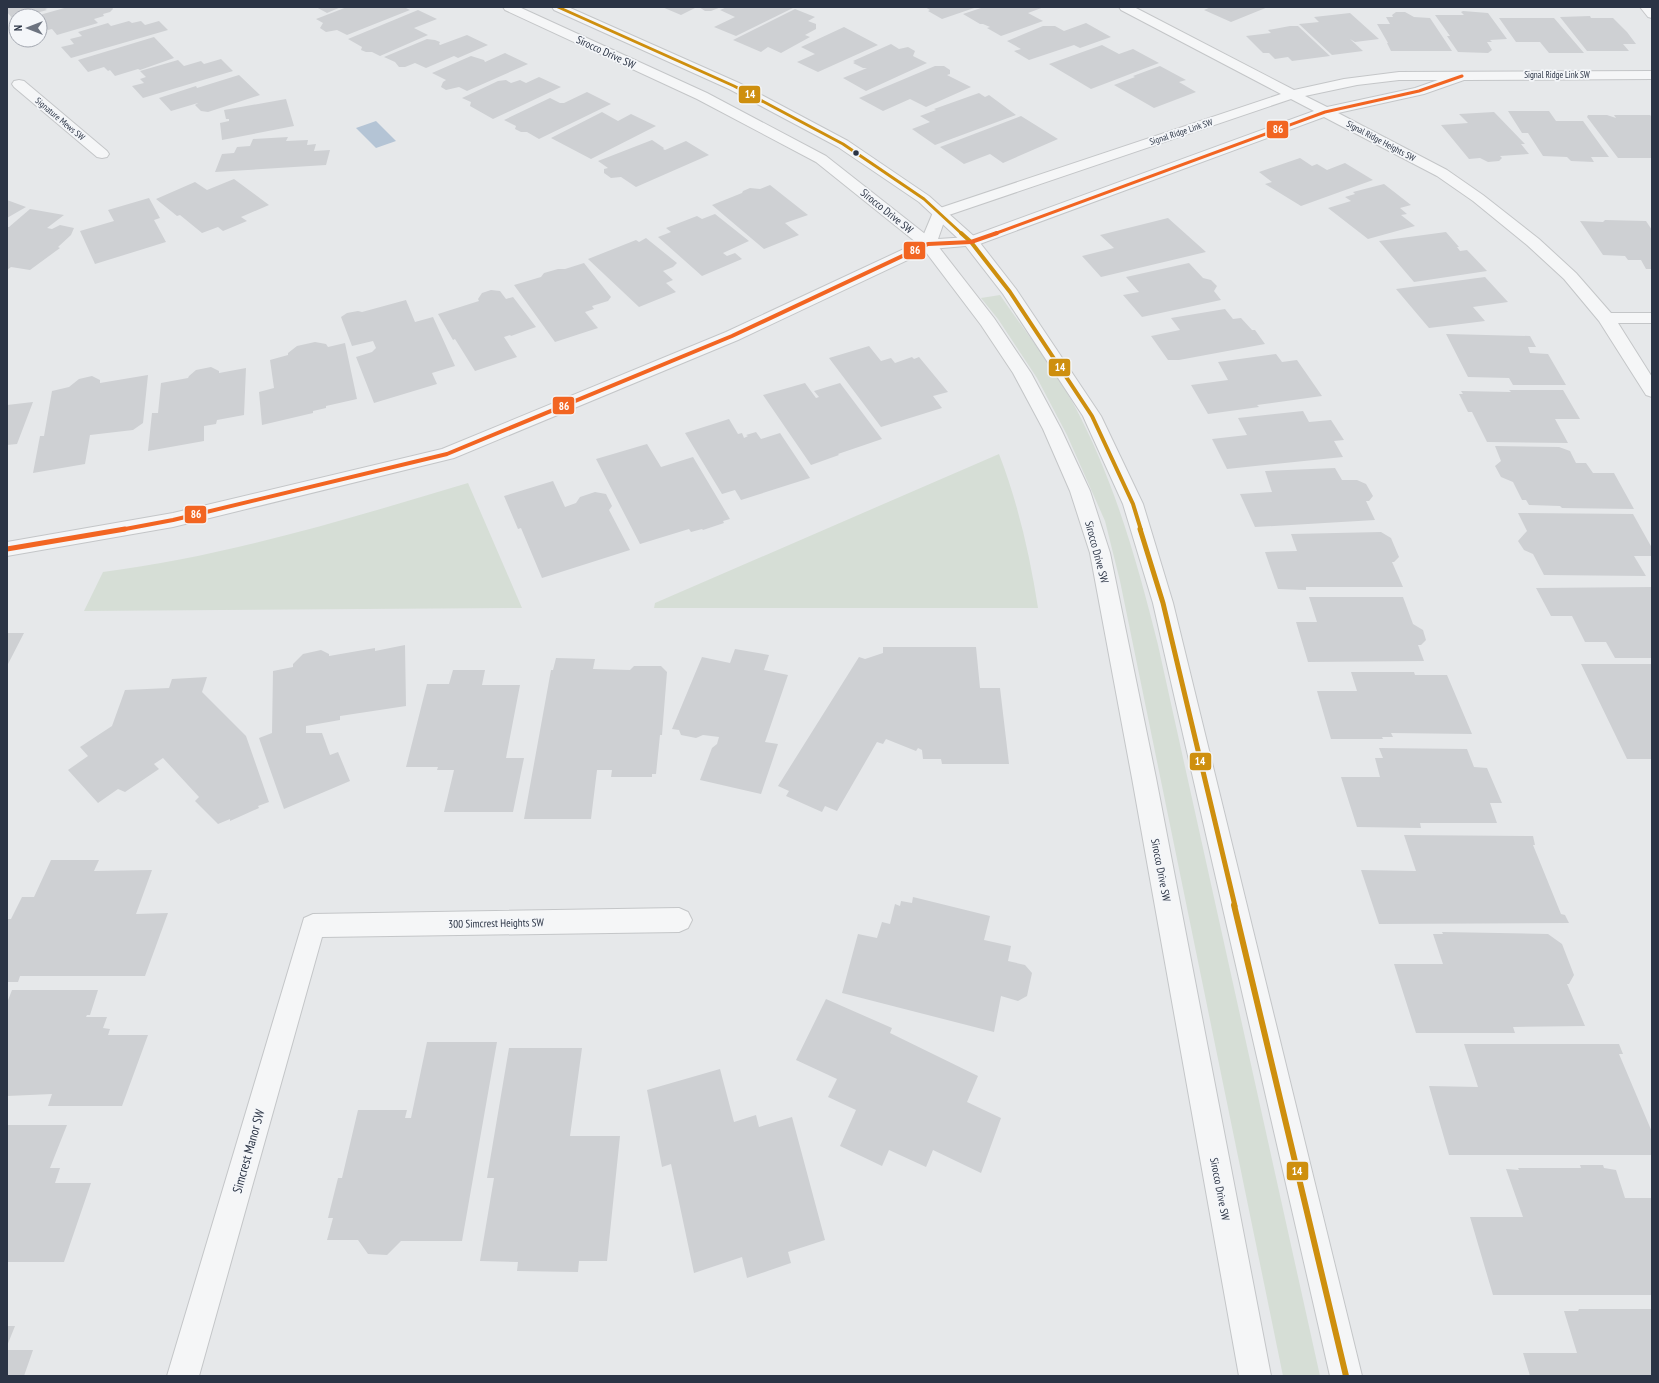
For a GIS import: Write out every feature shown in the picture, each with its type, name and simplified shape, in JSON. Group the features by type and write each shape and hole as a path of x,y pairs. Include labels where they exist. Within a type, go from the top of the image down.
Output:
{"street":[{"name":"Sirocco Drive SW","path":"509,7 702,96 821,160 928,244 988,322 1022,373 1052,429 1080,491 1100,553 1144,778 1254,1376"},
{"name":"Sirocco Drive SW","path":"558,7 734,86 843,144 924,199 971,242 1010,292 1092,416 1133,504 1163,603 1346,1376"},
{"name":"Signal Ridge Heights SW","path":"1125,7 1291,96 1442,173 1478,198 1533,242 1570,276 1606,318 1652,391"},
{"path":"1646,7 1652,14"},
{"name":"Signature Mews SW","path":"7,74 13,86 102,154"},
{"name":"Signal Ridge Link SW","path":"938,213 1291,96 1333,84 1364,78 1399,76 1652,75"},
{"name":"Signal Ridge Link SW","path":"928,244 971,242 1325,112 1419,91 1462,76"},
{"path":"7,549 173,520 447,454 732,336 928,244 938,213"},
{"path":"1606,318 1652,318"},
{"name":"300 Simcrest Heights SW","path":"313,926 679,920"},
{"name":"Simcrest Manor SW","path":"183,1376 313,926"}],"shaded area":[{"path":"1000,295 1065,389 1088,432 1101,461 1123,521 1142,582 1158,645 1320,1376 1283,1376 1120,581 1105,521 1067,435 1037,378 998,319 981,298"},
{"path":"999,454 1012,491 1023,530 1038,608 654,608 655,603"},
{"path":"468,483 522,608 84,611 103,572 195,556 287,535"}],"water":[{"path":"376,121 396,141 376,148 356,128"}],"building":[{"path":"7,7 51,7 8,8 8,13"},
{"path":"68,7 112,7 113,9 110,12 103,14 104,16 94,19 98,23 57,35 52,29 48,30 48,13"},
{"path":"316,7 341,7 327,13"},
{"path":"347,7 404,7 410,10 347,35 337,30 326,32 320,28 323,23 316,19"},
{"path":"662,7 697,7 681,15"},
{"path":"699,7 721,7 711,11 705,11"},
{"path":"727,7 795,7 736,36 714,27 735,17 720,10"},
{"path":"925,7 977,7 942,19 928,11 930,10"},
{"path":"984,7 1044,7 1028,13 1043,21 1001,36 987,28 990,27 980,24 963,14"},
{"path":"1211,7 1268,7 1231,22 1204,10"},
{"path":"795,9 815,17 808,21 816,24 816,29 805,35 810,37 781,53 768,47 761,52 733,40"},
{"path":"418,10 437,19 414,28 428,35 380,56 372,52 361,50 362,47 348,39"},
{"path":"1396,12 1405,12 1414,17 1430,18 1452,51 1391,51 1377,24 1390,24 1386,17 1393,17 1392,15"},
{"path":"1461,12 1488,13 1507,39 1490,40 1492,42 1487,42 1492,50 1488,53 1458,52 1447,36 1450,36 1435,15 1464,15"},
{"path":"1350,13 1379,39 1355,42 1350,39 1363,51 1332,55 1299,24 1319,22 1314,17"},
{"path":"1590,16 1591,18 1613,18 1627,32 1636,44 1623,44 1629,51 1587,51 1560,17"},
{"path":"1499,18 1554,18 1584,53 1549,53 1540,42 1516,42"},
{"path":"129,21 132,23 141,21 145,25 159,21 168,30 71,58 61,47 74,44 70,39 82,36 78,32 108,23 111,26"},
{"path":"1086,23 1111,37 1080,48 1074,45 1029,60 1014,51 1021,49 1007,41 1043,26 1055,26 1064,31"},
{"path":"1298,26 1330,56 1292,61 1288,57 1275,59 1269,53 1263,53 1246,36 1271,33 1268,30"},
{"path":"844,27 878,45 818,72 797,62 815,54 801,47"},
{"path":"467,35 488,45 458,58 454,56 426,68 415,63 405,67 399,67 395,62 384,57 427,39 440,42 440,45"},
{"path":"154,37 174,58 140,70 138,69 115,76 110,70 108,71 104,67 88,72 78,60"},
{"path":"891,44 899,49 908,47 915,51 913,56 927,63 866,91 843,78 867,68 863,68 853,63 855,62 853,61"},
{"path":"1102,45 1119,54 1133,49 1159,63 1091,89 1049,64"},
{"path":"505,53 528,64 467,91 459,87 446,90 441,87 443,82 446,80 432,73 471,56 484,60 485,62"},
{"path":"221,59 233,71 143,98 132,86 144,83 140,79 146,77 140,71 178,60 184,66 201,61 204,64"},
{"path":"935,66 944,66 950,70 950,74 947,75 971,87 926,107 910,99 883,111 859,98"},
{"path":"1160,66 1186,80 1179,82 1196,92 1154,108 1114,85 1135,77 1133,76"},
{"path":"239,75 260,95 208,112 201,111 195,105 198,103 171,111 159,98 196,86 197,88"},
{"path":"539,77 561,87 493,119 470,106 471,102 462,98 498,81 506,80 511,83 520,80 526,83"},
{"path":"587,92 611,104 539,139 527,132 521,132 515,129 516,126 504,120 550,98 560,103 564,103"},
{"path":"979,93 985,97 989,95 1016,115 935,145 912,129 930,122 920,116 936,110 934,109"},
{"path":"286,99 294,126 222,140 220,123 229,121 229,119 226,119 224,110"},
{"path":"1508,111 1549,111 1556,121 1583,121 1609,157 1591,157 1594,162 1571,161 1567,157 1543,156 1528,133 1522,133"},
{"path":"602,112 618,121 631,114 656,126 591,159 551,138"},
{"path":"1494,112 1525,144 1521,144 1529,154 1500,156 1502,158 1499,161 1488,162 1480,158 1469,159 1441,125 1468,123 1459,114"},
{"path":"1588,115 1607,115 1616,118 1614,115 1650,115 1652,117 1652,158 1618,158 1587,117"},
{"path":"1021,116 1058,139 1003,163 990,154 964,164 940,147"},
{"path":"288,137 286,141 308,140 307,145 316,144 314,151 330,150 326,165 215,172 222,154 234,153 237,147 250,146 253,139"},
{"path":"652,140 665,150 686,141 709,155 636,187 621,177 611,178 604,173 604,169 608,168 598,161"},
{"path":"1300,158 1312,166 1317,164 1327,170 1345,163 1373,180 1301,206 1265,184 1272,182 1259,172"},
{"path":"234,179 269,205 241,217 247,221 223,231 218,227 202,233 180,215 177,216 156,199 195,182 207,190"},
{"path":"1384,184 1411,205 1400,208 1407,214 1401,215 1415,226 1368,239 1328,208 1351,201 1345,197 1355,194 1353,192"},
{"path":"770,185 808,215 785,223 799,235 764,249 712,205 742,193 750,188 760,189"},
{"path":"149,198 160,218 154,220 166,242 95,264 80,231 114,221 108,210"},
{"path":"7,200 26,207 7,218"},
{"path":"30,209 64,215 47,228 52,229 60,225 74,228 71,235 58,247 60,248 30,270 11,267 7,270 7,227 9,227"},
{"path":"715,214 749,241 723,253 727,256 735,253 742,259 702,276 658,237 671,232 666,228 697,216 702,219"},
{"path":"1168,218 1206,252 1101,277 1082,256 1114,248 1100,235"},
{"path":"1605,220 1646,221 1652,230 1652,269 1646,269 1641,260 1628,260 1625,256 1603,255 1580,221 1603,222"},
{"path":"1446,232 1459,247 1457,247 1460,251 1467,250 1487,271 1414,282 1379,241"},
{"path":"646,238 677,263 673,267 663,271 673,280 666,283 676,292 639,307 588,259 636,240 639,242"},
{"path":"584,263 611,297 608,301 592,306 594,309 585,312 598,328 555,342 514,285 541,277 544,273 558,269 565,269"},
{"path":"1189,263 1203,278 1211,280 1217,286 1214,291 1221,300 1142,317 1123,295 1139,292 1126,277"},
{"path":"1485,277 1508,302 1473,307 1485,321 1429,328 1396,289"},
{"path":"491,290 500,291 506,299 513,297 536,327 504,337 517,357 475,371 455,339 453,340 438,314 479,301 478,299 482,293"},
{"path":"406,300 415,322 433,317 455,366 432,373 437,384 374,403 356,357 372,352 376,348 373,341 352,346 341,317 347,313 358,311 362,312"},
{"path":"1225,309 1233,319 1241,318 1252,330 1255,330 1265,344 1179,360 1168,360 1151,336 1180,330 1171,318"},
{"path":"1446,334 1530,336 1536,347 1528,347 1530,353 1548,354 1566,385 1513,385 1509,378 1468,377"},
{"path":"315,342 326,344 328,347 345,343 357,399 326,406 326,408 313,411 313,413 262,425 259,392 274,388 270,360 288,355 288,353 297,346"},
{"path":"869,346 881,361 891,358 895,363 912,357 914,359 919,357 948,392 933,396 942,408 881,427 829,358"},
{"path":"1276,354 1282,362 1297,360 1322,396 1257,405 1259,407 1208,414 1191,385 1228,380 1218,362"},
{"path":"211,367 219,371 219,373 246,368 244,415 217,420 216,424 204,426 204,441 148,451 152,413 158,413 161,383 188,378 196,370"},
{"path":"148,375 143,423 133,430 90,435 85,464 33,473 40,436 44,436 52,391 69,387 79,379 92,376 100,380 100,383"},
{"path":"805,383 816,398 819,397 814,391 840,383 882,439 811,465 763,395"},
{"path":"1509,390 1563,390 1580,419 1555,419 1568,443 1487,442 1472,412 1468,412 1459,394 1463,394 1461,391 1511,392"},
{"path":"33,402 17,444 7,445 7,405"},
{"path":"1303,411 1309,422 1331,420 1344,440 1334,441 1343,457 1227,469 1212,439 1247,435 1238,418"},
{"path":"729,419 738,434 742,433 744,438 748,436 746,435 756,432 761,439 780,433 810,478 741,500 735,490 722,494 685,433"},
{"path":"647,444 661,467 693,457 730,519 723,521 724,523 703,530 691,532 689,529 640,544 596,459"},
{"path":"1495,446 1559,447 1570,451 1576,463 1586,463 1593,473 1614,473 1634,509 1562,508 1560,506 1529,505 1526,500 1522,500 1513,482 1501,477 1495,466 1501,461"},
{"path":"1335,468 1342,480 1357,480 1366,484 1373,496 1369,501 1366,501 1375,520 1255,527 1240,494 1272,492 1265,471"},
{"path":"553,481 565,507 576,503 580,497 595,492 606,494 612,506 609,510 630,550 542,578 521,528 518,529 504,496"},
{"path":"1518,513 1633,514 1652,548 1652,556 1634,556 1646,576 1544,575 1533,554 1524,550 1518,541 1527,531"},
{"path":"1381,532 1391,538 1399,557 1392,562 1403,587 1306,587 1306,590 1278,589 1265,552 1297,551 1291,534"},
{"path":"1652,587 1652,658 1615,658 1606,642 1585,642 1572,616 1551,616 1536,588"},
{"path":"1309,597 1403,597 1413,624 1423,630 1426,640 1421,645 1418,645 1424,661 1308,662 1296,622 1317,622"},
{"path":"7,633 24,633 7,666"},
{"path":"405,645 406,706 340,716 340,720 306,726 306,733 322,733 330,755 338,752 350,781 284,809 259,738 272,733 273,671 293,667 293,664 303,654 321,650 329,654 329,656 375,648 375,651"},
{"path":"883,647 976,647 980,688 1000,688 1009,764 942,764 941,759 923,759 922,750 918,748 916,751 886,739 883,744 877,742 837,811 825,806 822,812 786,796 789,791 778,786 859,657 865,659 883,653"},
{"path":"735,649 769,655 764,670 788,675 765,742 778,744 761,794 700,780 712,748 717,744 719,737 703,735 696,738 681,735 679,730 672,729 702,657 730,663"},
{"path":"556,658 595,659 593,669 630,670 634,666 661,666 667,672 662,735 660,735 656,774 652,774 652,777 611,777 612,770 597,770 591,819 524,819 551,670 553,670"},
{"path":"1581,664 1652,664 1652,759 1627,759"},
{"path":"453,670 485,670 482,685 520,685 506,758 524,758 513,812 444,812 454,770 437,770 438,767 406,767 427,684 449,684"},
{"path":"1351,672 1414,672 1415,675 1447,675 1472,734 1391,733 1393,737 1382,737 1383,739 1331,739 1317,691 1357,691"},
{"path":"207,677 202,692 246,736 269,802 258,806 259,808 230,821 230,819 218,824 195,801 199,797 163,758 154,764 159,769 125,792 118,789 98,803 68,770 88,756 80,747 112,726 125,690 169,688 172,679"},
{"path":"1379,748 1467,749 1474,767 1487,768 1502,803 1490,803 1497,823 1420,823 1421,828 1357,827 1341,777 1380,777 1375,758 1383,758"},
{"path":"1404,835 1533,836 1535,845 1533,845 1561,914 1565,915 1569,923 1379,924 1361,870 1416,871"},
{"path":"51,860 99,860 94,871 152,870 136,914 168,913 145,976 20,976 18,982 7,982 7,919 11,919 22,897 34,897"},
{"path":"913,897 990,916 984,940 1011,946 1008,961 1025,965 1032,973 1027,996 1018,1001 1001,996 994,1032 842,993 858,934 877,938 882,922 890,924 895,904 900,906 901,901 912,903"},
{"path":"1442,932 1548,934 1562,944 1574,975 1569,984 1567,984 1585,1026 1513,1027 1515,1033 1416,1033 1394,964 1443,964 1433,934 1443,934"},
{"path":"12,990 98,990 90,1015 87,1015 86,1017 107,1017 103,1028 110,1029 108,1035 148,1035 122,1106 48,1106 52,1094 7,1096 7,1003"},
{"path":"826,999 892,1028 890,1033 978,1076 967,1102 1001,1118 981,1173 933,1150 926,1167 889,1150 882,1166 840,1146 856,1110 828,1097 837,1079 796,1060"},
{"path":"427,1042 497,1042 462,1241 401,1241 387,1255 368,1254 358,1240 327,1240 333,1218 328,1218 338,1178 342,1178 358,1110 407,1110 405,1118 411,1118"},
{"path":"1464,1044 1619,1044 1623,1054 1619,1054 1652,1132 1652,1155 1449,1155 1429,1086 1478,1087"},
{"path":"509,1048 582,1048 570,1136 620,1136 607,1261 579,1261 578,1272 517,1271 518,1262 480,1261 494,1178 487,1178"},
{"path":"720,1069 734,1122 756,1115 759,1127 792,1117 825,1240 788,1252 791,1263 747,1278 742,1257 694,1273 671,1164 662,1167 647,1090"},
{"path":"7,1125 67,1125 50,1168 60,1168 55,1183 91,1183 64,1262 7,1262"},
{"path":"1580,1165 1603,1165 1604,1168 1616,1170 1625,1198 1652,1198 1652,1295 1493,1295 1470,1217 1523,1217 1506,1169 1581,1168"},
{"path":"1579,1309 1652,1309 1652,1376 1530,1376 1523,1353 1577,1353 1564,1311 1578,1311"},
{"path":"7,1326 15,1326 7,1346"},
{"path":"7,1350 33,1350 24,1376 7,1376"}],"transit line":[{"name":"14","path":"558,7 734,86 843,144 924,199 971,242 1010,292 1092,416 1133,504 1163,603 1346,1376"},
{"name":"86","path":"7,549 173,520 447,454 732,336 928,244 971,242 1325,112 1419,91 1462,76"}]}
